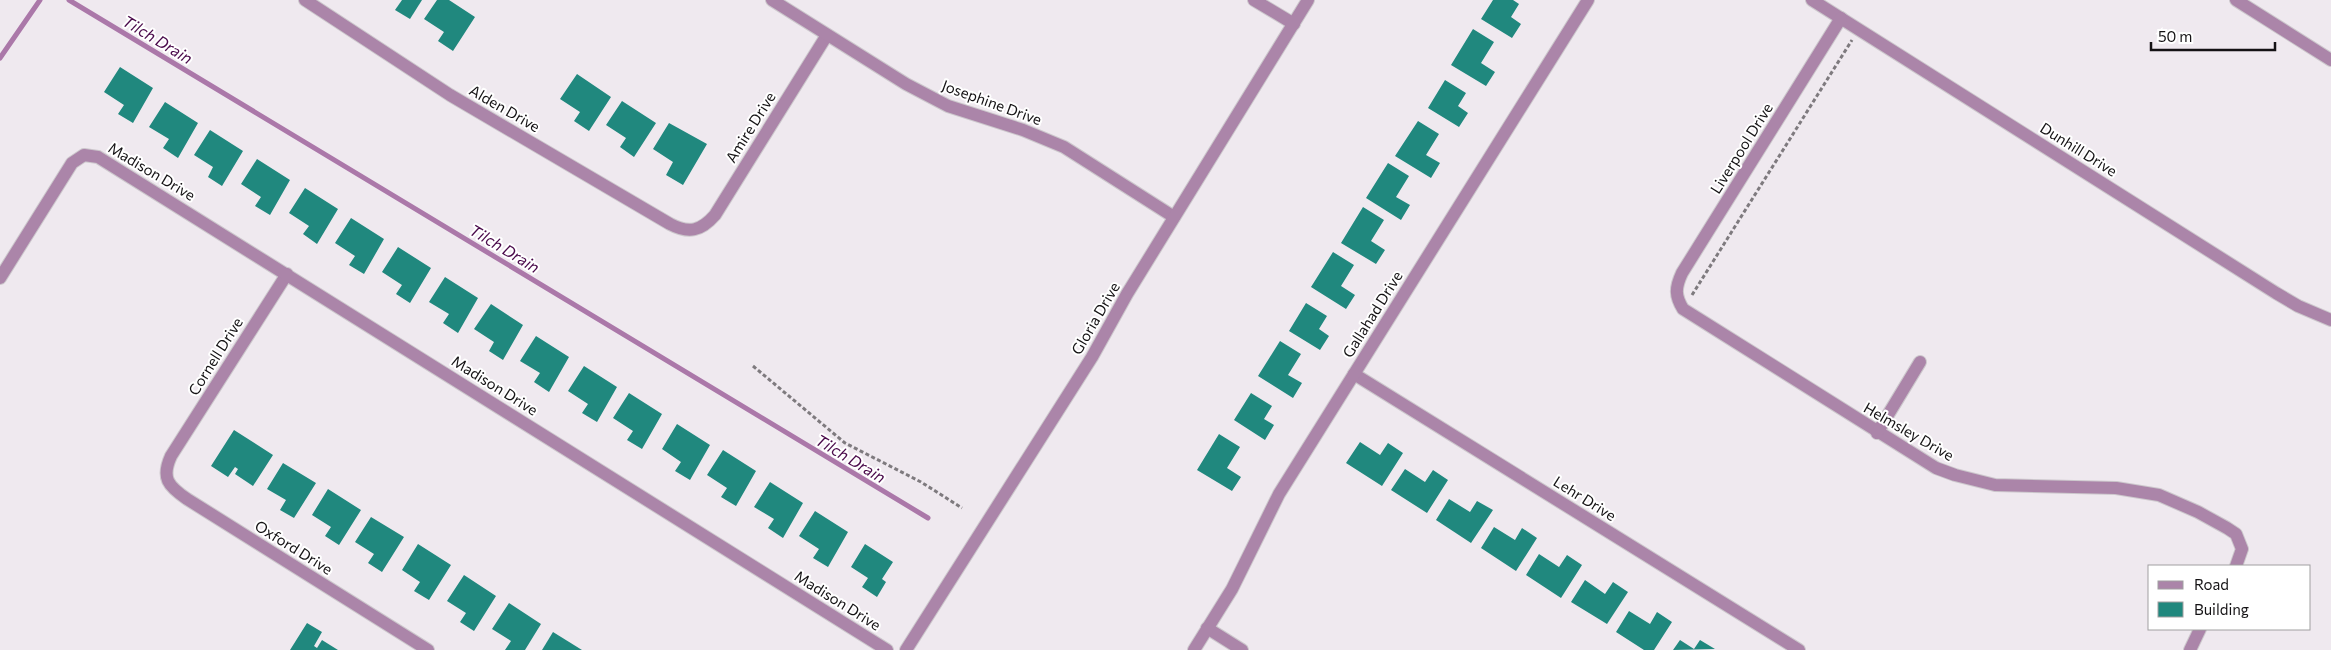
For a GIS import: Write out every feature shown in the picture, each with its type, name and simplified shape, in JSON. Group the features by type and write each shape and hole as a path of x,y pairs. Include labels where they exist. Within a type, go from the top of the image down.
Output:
{"street":[{"name":"Alden Drive","path":"305,0 450,95 670,224 681,230 695,230"},
{"name":"Josephine Drive","path":"772,0 906,84 948,106 1023,130 1064,147 1174,217"},
{"path":"1254,0 1294,24"},
{"name":"Gloria Drive","path":"906,650 1092,357 1127,294 1308,0"},
{"name":"Gallahad Drive","path":"1194,650 1242,571 1279,494 1588,0"},
{"name":"Dunhill Drive","path":"1812,0 2276,293 2298,306 2331,320"},
{"path":"2236,0 2331,60"},
{"name":"Liverpool Drive","path":"1676,297 1677,285 1682,274 1841,18"},
{"name":"Amire Drive","path":"695,230 708,223 715,214 827,35"},
{"name":"Madison Drive","path":"0,278 72,163 84,155 92,154 105,160 887,650"},
{"name":"Cornell Drive","path":"171,456 287,274"},
{"name":"Helmsley Drive","path":"1676,297 1683,310 1692,317 1936,468 1975,481 2016,487 2116,488 2158,495 2216,521 2236,534 2242,549 2236,565"},
{"path":"1877,433 1920,362"},
{"name":"Lehr Drive","path":"1354,374 1798,650"},
{"name":"Oxford Drive","path":"171,456 166,468 166,477 177,492 428,650"},
{"path":"1207,628 1242,650"},
{"path":"2190,650 2200,630"}],"path":[{"path":"1688,302 1853,39"},
{"path":"754,366 845,443 921,482 962,508"}],"building":[{"path":"402,0 422,0 410,19 395,10"},
{"path":"437,0 449,0 475,17 453,51 438,41 444,32 424,19"},
{"path":"1493,0 1513,0 1519,4 1511,17 1521,24 1512,38 1481,19"},
{"path":"1473,29 1494,42 1481,63 1495,72 1486,86 1451,65"},
{"path":"120,67 153,88 133,123 118,114 124,105 104,92"},
{"path":"577,74 611,97 589,131 574,121 580,112 560,99"},
{"path":"1445,80 1466,93 1458,106 1468,113 1459,127 1428,108"},
{"path":"622,101 656,123 634,157 620,147 626,138 606,125"},
{"path":"165,102 198,123 178,158 163,148 169,139 149,127"},
{"path":"1418,121 1439,134 1426,155 1440,163 1431,178 1395,156"},
{"path":"669,123 707,144 683,185 666,175 673,162 653,149"},
{"path":"210,130 243,151 222,186 208,177 213,167 194,155"},
{"path":"257,159 290,180 270,215 255,206 261,197 241,184"},
{"path":"1388,163 1409,176 1396,197 1410,205 1401,220 1366,198"},
{"path":"305,188 338,209 317,244 303,234 309,226 289,213"},
{"path":"1363,207 1384,220 1371,241 1385,250 1376,264 1341,243"},
{"path":"351,218 384,239 364,274 349,265 355,256 335,243"},
{"path":"398,247 431,268 410,303 396,294 402,285 382,272"},
{"path":"1333,252 1354,265 1341,286 1355,295 1346,309 1311,287"},
{"path":"445,277 478,298 458,333 443,323 449,314 429,302"},
{"path":"1306,303 1327,316 1319,329 1329,336 1320,350 1289,331"},
{"path":"491,304 523,325 503,360 489,351 494,342 474,329"},
{"path":"536,336 569,357 549,392 534,382 540,373 520,361"},
{"path":"1280,341 1301,354 1288,375 1302,383 1293,398 1258,376"},
{"path":"584,366 617,387 597,422 582,413 588,404 568,391"},
{"path":"629,393 662,414 642,449 627,440 633,431 613,418"},
{"path":"1251,393 1272,406 1264,419 1274,425 1265,440 1234,420"},
{"path":"677,424 710,445 690,480 675,471 681,462 662,449"},
{"path":"234,430 273,455 253,486 235,474 238,469 235,467 228,477 211,466"},
{"path":"1219,434 1240,447 1227,468 1241,477 1232,491 1197,470"},
{"path":"1360,442 1380,455 1388,443 1403,453 1382,486 1346,463"},
{"path":"723,450 756,471 736,506 721,497 727,488 707,475"},
{"path":"283,463 316,483 294,518 280,510 286,500 267,489"},
{"path":"1405,469 1425,482 1433,470 1448,480 1427,513 1391,490"},
{"path":"770,482 803,503 783,538 768,528 774,519 754,507"},
{"path":"328,489 361,510 339,545 325,536 331,527 312,515"},
{"path":"1449,499 1470,512 1477,501 1493,510 1471,543 1436,520"},
{"path":"815,511 848,532 828,567 813,558 819,549 799,536"},
{"path":"371,517 404,537 382,572 368,563 374,554 355,542"},
{"path":"1494,527 1515,540 1522,528 1537,538 1516,571 1481,548"},
{"path":"418,544 451,565 429,600 414,591 420,582 402,570"},
{"path":"865,544 893,562 882,579 886,582 877,597 862,587 868,578 851,567"},
{"path":"1539,554 1559,567 1567,555 1582,565 1561,598 1526,575"},
{"path":"464,575 496,596 474,631 460,622 466,613 447,601"},
{"path":"1585,580 1605,594 1613,582 1628,592 1607,624 1571,602"},
{"path":"509,603 541,624 525,650 505,650 511,641 492,629"},
{"path":"1629,611 1650,624 1657,612 1672,622 1654,650 1644,650 1616,632"},
{"path":"307,623 322,632 314,646 317,648 322,640 338,650 290,650"},
{"path":"553,632 582,650 542,650"},
{"path":"1680,640 1694,649 1700,640 1715,649 1673,650"}],"waterway":[{"name":"Tilch Drain","path":"0,58 40,0"},
{"name":"Tilch Drain","path":"69,0 928,518"}]}
